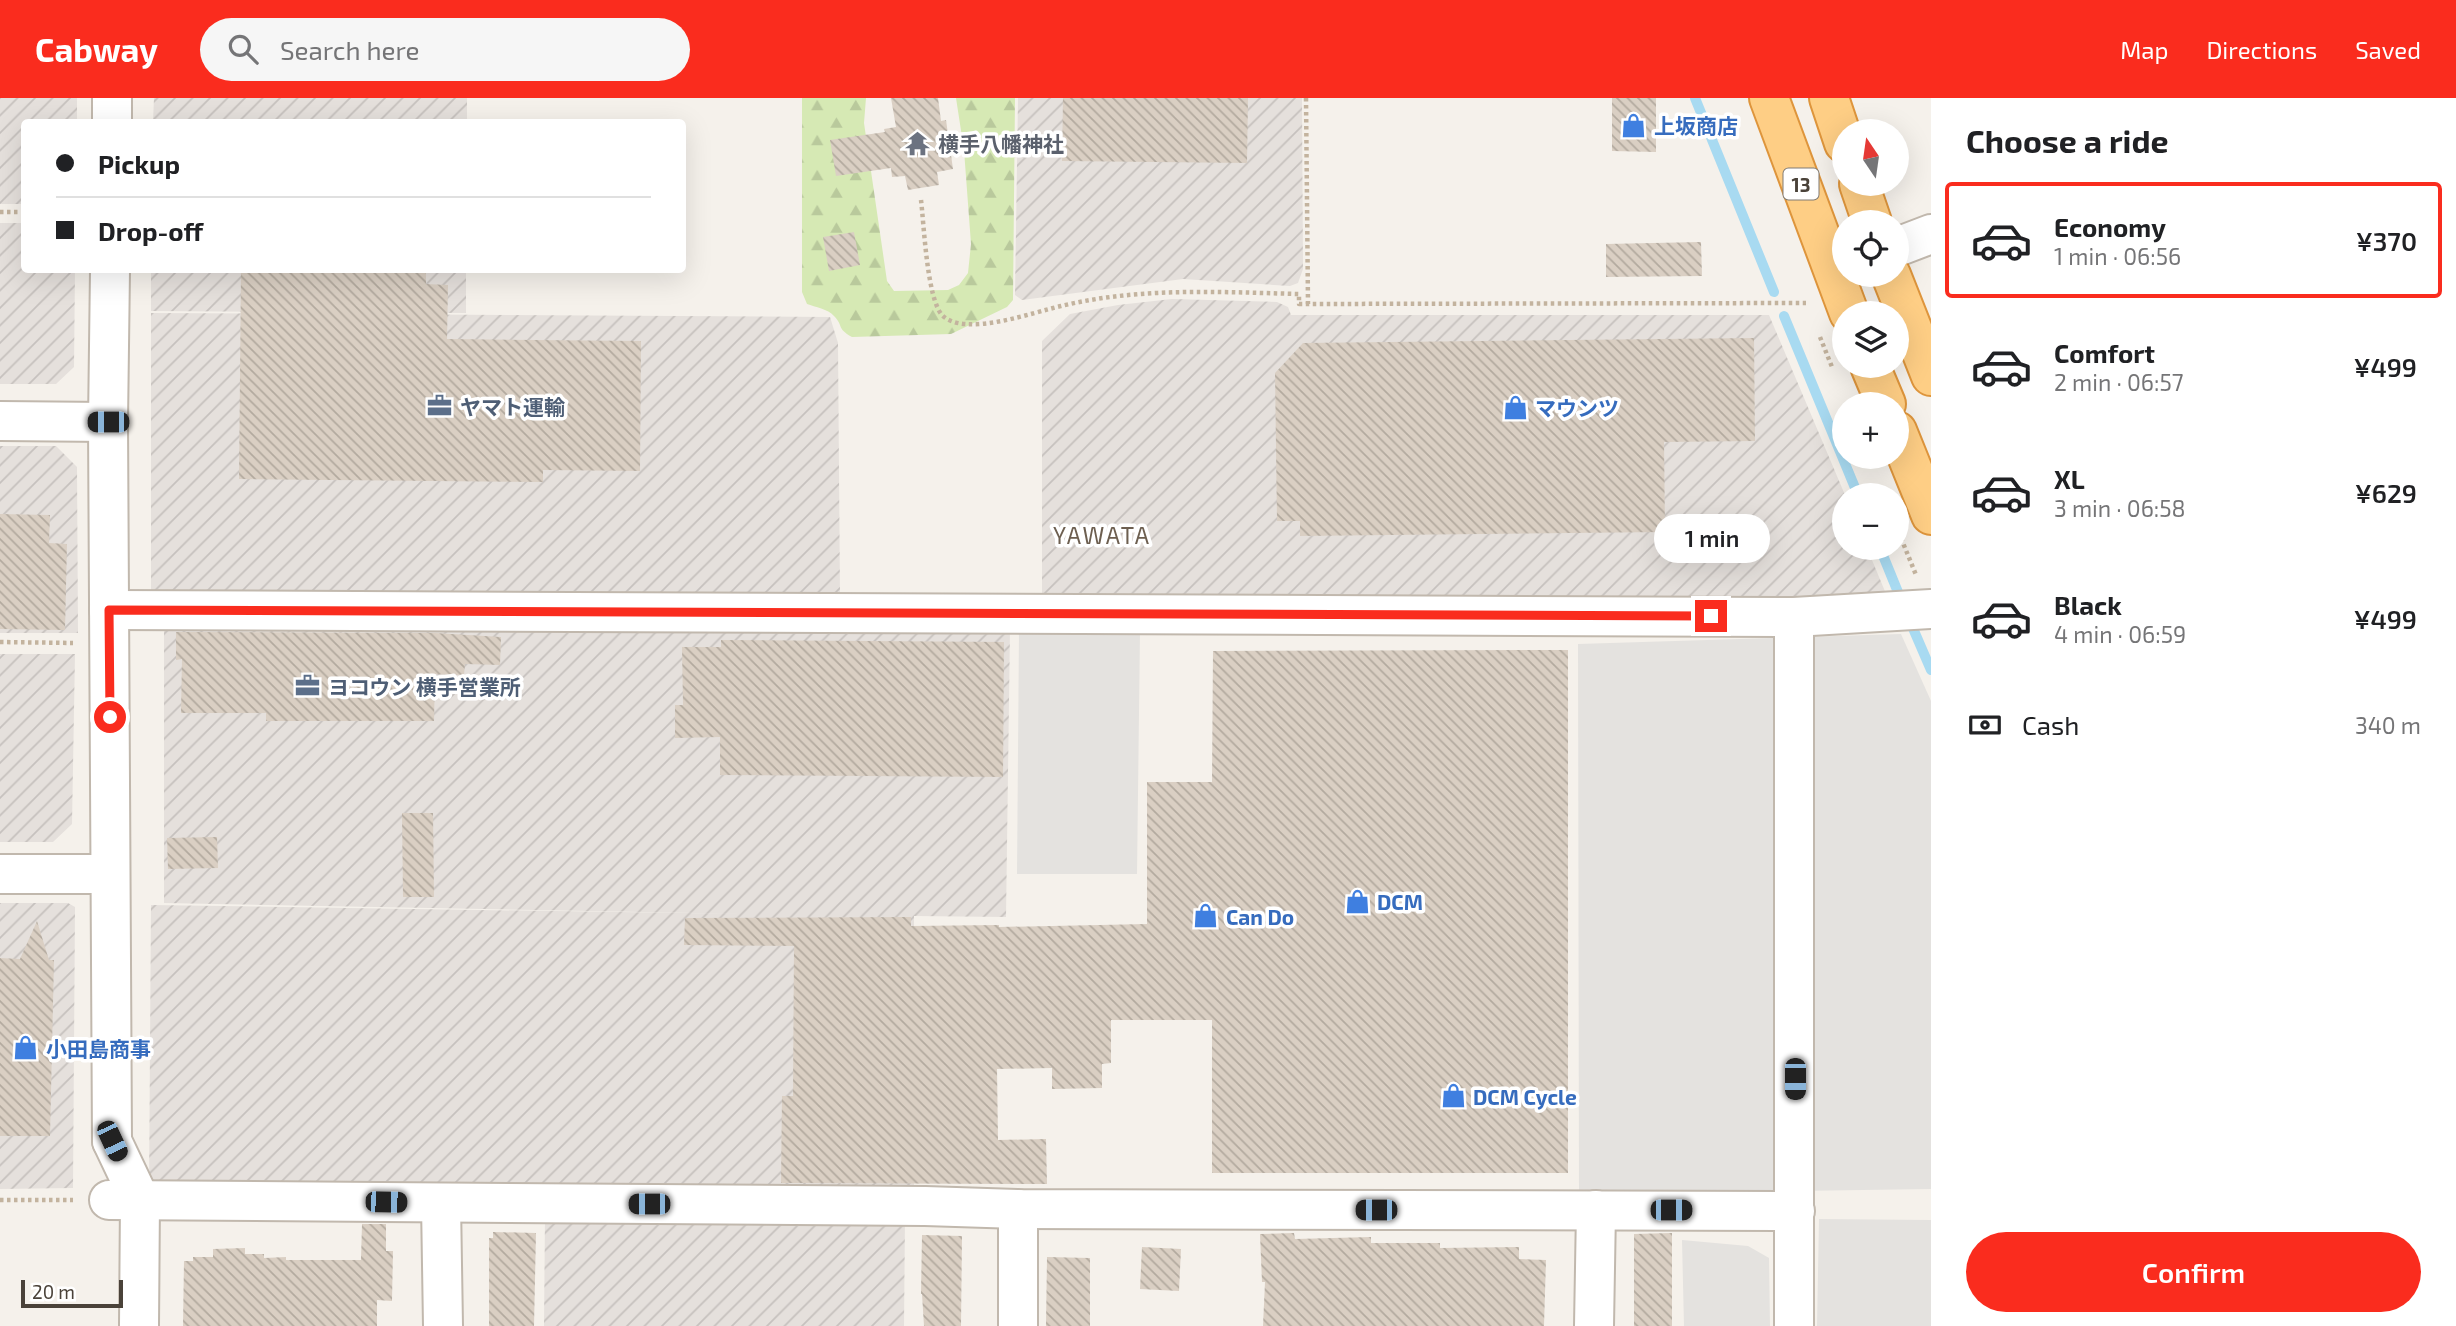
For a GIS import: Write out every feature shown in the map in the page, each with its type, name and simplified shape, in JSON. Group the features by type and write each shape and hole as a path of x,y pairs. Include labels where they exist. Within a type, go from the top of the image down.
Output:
{"highway":[{"name":"13","path":"1769,98 1844,301"},
{"path":"1829,98 1836,119"},
{"path":"1896,287 1931,376"},
{"path":"1909,461 1931,515"}],"street":[{"path":"112,98 112,119"},
{"path":"1909,242 1931,234"},
{"path":"110,273 108,422 112,1141 125,1200 139,1326"},
{"path":"0,421 108,422"},
{"path":"109,626 1794,617 1931,609"},
{"path":"1794,617 1794,1326"},
{"path":"0,874 110,874"},
{"path":"125,1200 1018,1209 1795,1211"},
{"path":"441,1203 443,1326"},
{"path":"1018,1209 1018,1326"},
{"path":"1594,1326 1596,1210"}],"path":[{"path":"1306,98 1308,304"},
{"path":"921,200 932,293 943,315 960,324 984,324 1076,302 1180,290 1299,294 1300,304 1832,308"},
{"path":"0,212 21,212"},
{"path":"1909,556 1931,609"},
{"path":"0,642 109,626"},
{"path":"0,1200 125,1200"}],"shaded area":[{"path":"0,98 77,98 77,119 21,119 21,204 0,204"},
{"path":"154,98 467,98 467,119 153,119"},
{"path":"1018,98 1302,98 1303,269 1298,283 1290,286 1183,279 1022,300 1015,295"},
{"path":"0,223 21,223 21,273 75,273 74,367 56,384 0,384"},
{"path":"151,273 466,273 466,313 151,311"},
{"path":"1172,299 1277,302 1288,307 1291,315 1769,315 1840,483 1832,483 1832,560 1872,560 1889,601 1042,597 1042,341 1070,314"},
{"path":"151,313 830,317 838,343 840,598 157,597 151,590"},
{"path":"0,446 56,446 77,467 78,633 0,633"},
{"path":"164,627 1010,629 1006,917 914,916 914,1190 149,1191 151,905 749,914 164,903"},
{"path":"1019,631 1140,632 1137,874 1017,874"},
{"path":"1901,634 1931,701 1931,1189 1579,1194 1578,644"},
{"path":"0,654 75,654 72,824 53,842 0,842"},
{"path":"0,903 68,903 75,907 73,1188 0,1189"},
{"path":"545,1216 905,1217 904,1326 544,1326"},
{"path":"1819,1219 1931,1220 1931,1326 1817,1326"},
{"path":"1682,1240 1748,1246 1769,1258 1770,1326 1684,1326"}],"green space":[{"path":"802,98 866,98 864,123 887,281 894,291 948,290 959,285 968,273 971,244 964,150 956,98 1015,98 1013,300 1007,307 951,334 852,337 831,314 807,304 802,292"}],"building":[{"name":"横手八幡神社","path":"891,98 938,98 941,121 946,120 953,169 937,172 939,185 908,190 905,176 892,177 891,168 836,176 830,140 885,132 884,129 896,127"},
{"path":"1063,98 1248,98 1247,163 1062,161"},
{"name":"上坂商店","path":"1612,98 1656,98 1656,152 1612,151"},
{"path":"854,232 860,265 829,271 823,237"},
{"path":"1701,242 1702,276 1606,277 1606,244"},
{"name":"ヤマト運輸","path":"241,273 426,273 426,284 448,285 447,339 641,341 640,471 543,470 543,482 239,479"},
{"name":"マウンツ","path":"1754,338 1755,441 1664,442 1665,532 1300,536 1300,521 1277,521 1275,373 1303,343"},
{"path":"0,514 50,515 49,543 67,544 65,630 0,629"},
{"name":"ヨコウン 横手営業所","path":"176,632 435,633 501,637 500,665 465,664 464,675 435,674 434,721 266,721 266,713 181,713 182,659 176,660"},
{"path":"721,640 1004,642 1003,777 720,775 720,737 675,738 675,705 683,705 682,647 721,647"},
{"name":"DCM","path":"1568,650 1568,1173 1212,1173 1212,1020 1111,1020 1111,1063 1102,1064 1102,1088 1052,1089 1052,1068 997,1069 998,1140 1046,1139 1047,1184 781,1183 782,1096 793,1096 794,946 684,945 685,918 911,917 911,926 1147,924 1147,782 1212,782 1213,651"},
{"path":"402,813 433,813 434,897 403,897"},
{"path":"217,837 218,868 168,869 167,838"},
{"name":"小田島商事","path":"37,921 49,960 54,960 50,1136 0,1136 0,958 20,959"},
{"path":"362,1224 386,1224 386,1251 393,1251 392,1301 377,1300 377,1326 183,1326 184,1261 193,1261 193,1257 213,1257 213,1249 245,1248 245,1254 264,1254 264,1258 361,1260"},
{"path":"493,1232 536,1233 534,1326 489,1326 489,1238 493,1238"},
{"path":"1294,1233 1295,1239 1371,1237 1371,1243 1440,1243 1440,1248 1519,1247 1519,1259 1546,1260 1544,1326 1263,1326 1265,1282 1262,1282 1260,1234"},
{"path":"1672,1233 1672,1326 1634,1326 1634,1234"},
{"path":"922,1235 962,1236 961,1326 924,1326 921,1294"},
{"path":"1142,1247 1181,1249 1179,1291 1140,1289"},
{"path":"1047,1257 1090,1258 1090,1326 1046,1326"}],"waterway":[{"path":"1695,98 1774,292"},
{"path":"1784,316 1853,483"},
{"path":"1885,560 1902,602"},
{"path":"1912,626 1931,670"}],"place":[{"name":"上坂商店","path":"1634,125"},
{"name":"横手八幡神社","path":"918,143"},
{"name":"ヤマト運輸","path":"440,406"},
{"name":"マウンツ","path":"1515,407"},
{"name":"ヨコウン 横手営業所","path":"308,686"},
{"name":"DCM","path":"1357,901"},
{"name":"Can Do","path":"1206,916"},
{"name":"小田島商事","path":"26,1048"},
{"name":"DCM Cycle","path":"1453,1096"}],"district":[{"name":"YAWATA","path":"1102,535"}],"route":[{"path":"110,717 109,610 1711,616"}]}
